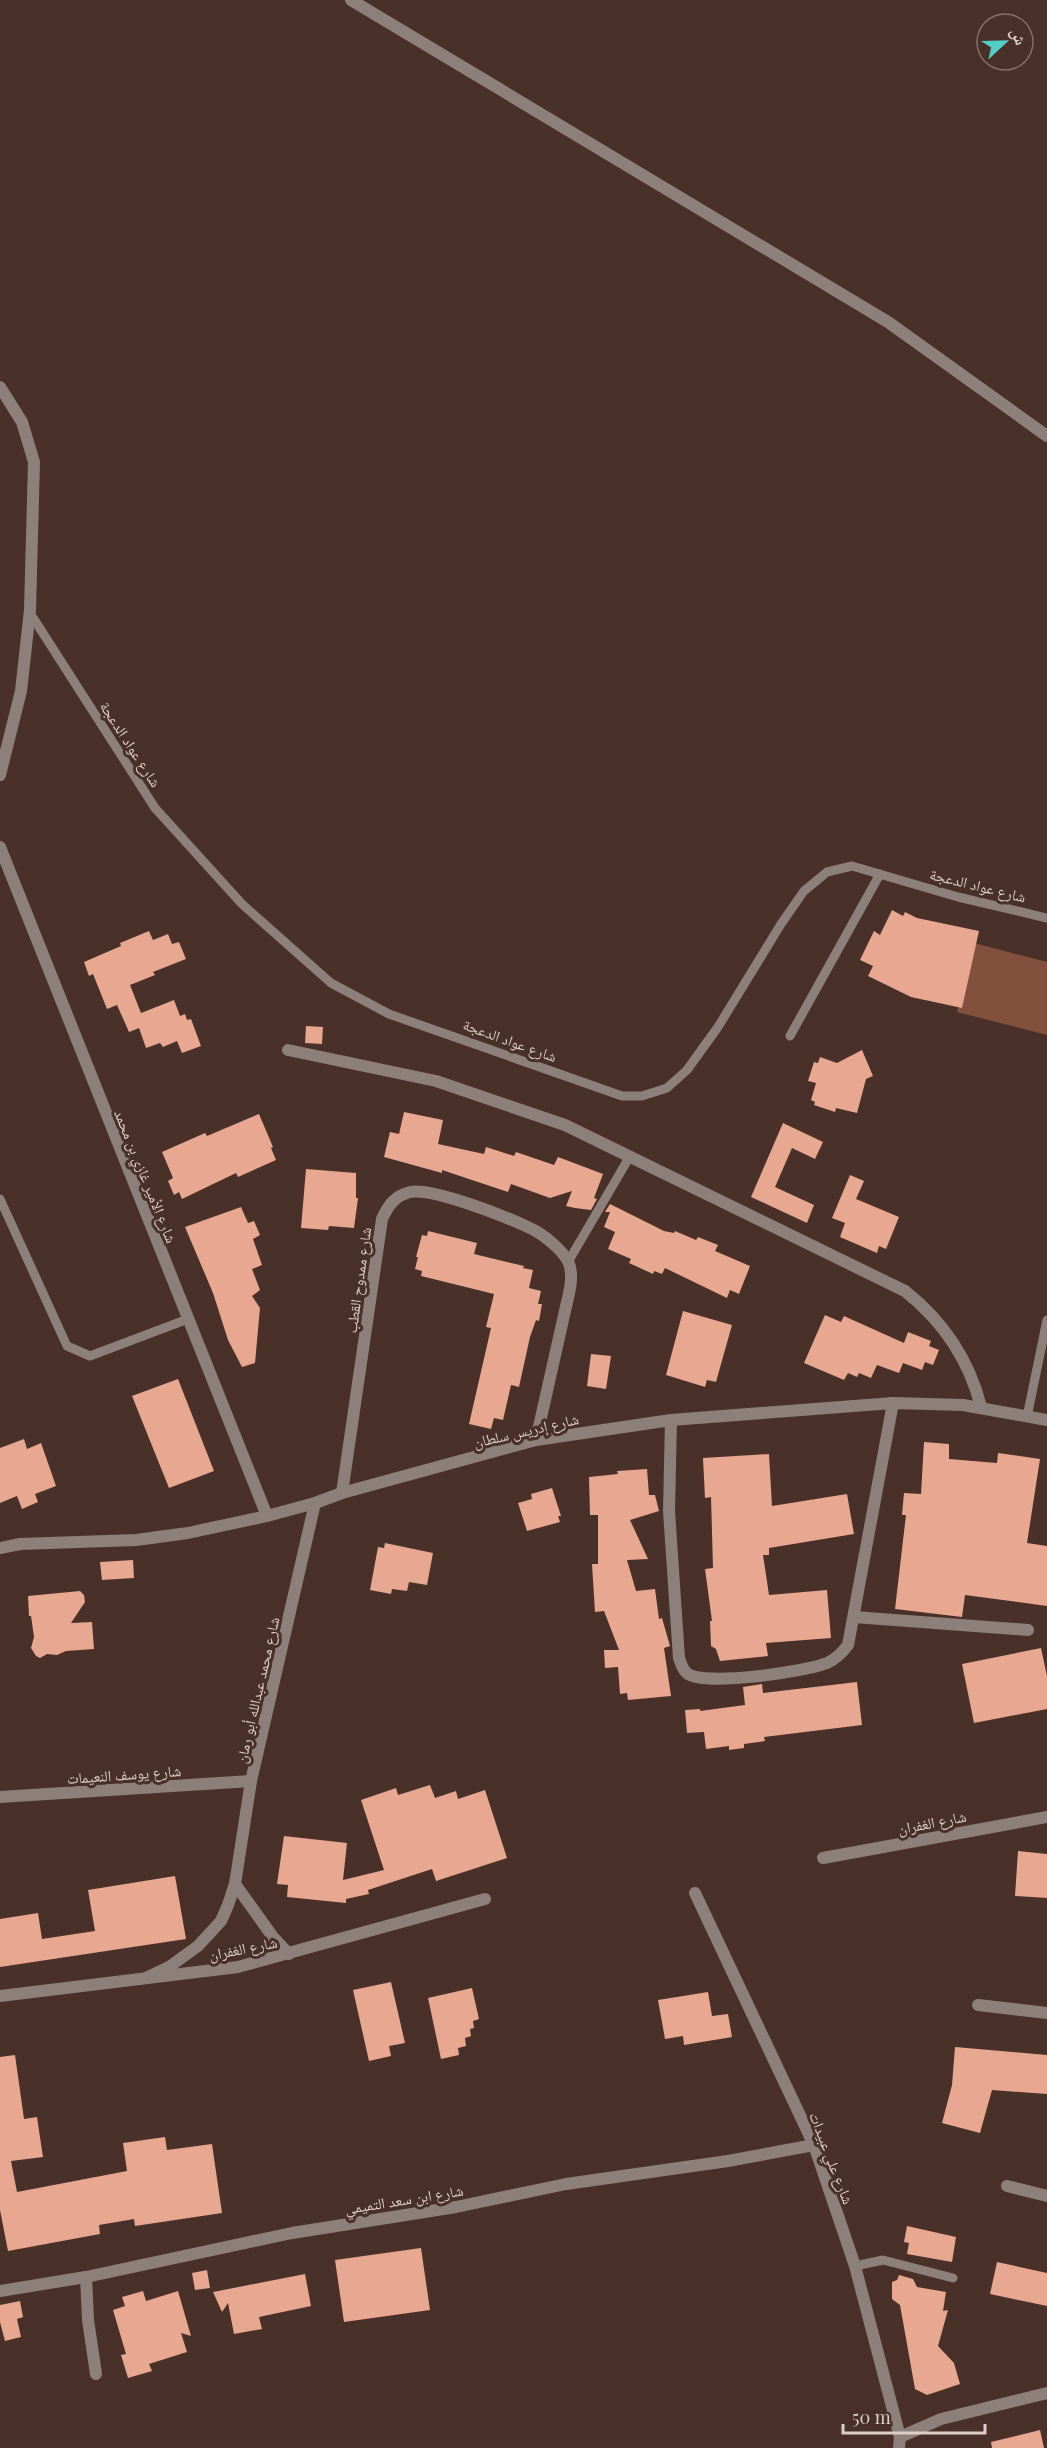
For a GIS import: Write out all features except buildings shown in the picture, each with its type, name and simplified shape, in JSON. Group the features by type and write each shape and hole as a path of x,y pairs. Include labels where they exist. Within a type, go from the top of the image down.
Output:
{"street":[{"path":"351,0 888,322 1047,436"},
{"path":"0,387 22,422 34,462 30,613 21,691 0,775"},
{"name":"شارع الأمير غازي بن محمد","path":"0,847 267,1516"},
{"path":"288,1050 436,1081 565,1125 905,1291 928,1309 951,1338 977,1391 981,1407"},
{"name":"شارع ممدوح القطب","path":"342,1493 382,1219 389,1205 399,1196 413,1191 435,1194 535,1231 558,1249 568,1262"},
{"path":"536,1440 571,1281 568,1262"},
{"path":"671,1420 669,1511 679,1658 685,1672 695,1677 776,1674 820,1665 840,1655 848,1645 893,1403"},
{"name":"شارع إدريس سلطان","path":"0,1548 20,1544 136,1540 188,1533 267,1516 536,1440 671,1420 893,1403 981,1407 1047,1420"},
{"name":"شارع محمد عبدالله أبو رمان","path":"146,1978 169,1967 209,1935 221,1921 235,1884 251,1781 315,1503"},
{"name":"شارع إدريس سلطان","path":"0,1538 20,1544"},
{"path":"854,1617 1028,1630"},
{"name":"شارع يوسف النعيمات","path":"0,1797 251,1781"},
{"name":"شارع الغفران","path":"823,1858 1047,1817"},
{"path":"235,1884 273,1937 289,1954"},
{"name":"شارع علي عبيدات","path":"696,1893 814,2145 855,2266 899,2443"},
{"name":"شارع الغفران","path":"0,1996 238,1967 485,1899"},
{"path":"978,2005 1047,2013"},
{"name":"شارع ابن سعد التميمي","path":"0,2291 86,2277 292,2233 456,2207 566,2184 728,2162 814,2145"},
{"path":"1007,2186 1047,2196"},
{"path":"86,2277 88,2320 96,2374"},
{"path":"899,2443 941,2420 1047,2393"}],"lane":[{"name":"شارع عواد الدعجة","path":"30,613 155,808 242,904 331,983 390,1014 622,1096 642,1096 667,1088 687,1070 718,1027 781,924 804,891 827,872 852,866 958,897 1047,918"},
{"path":"790,1036 880,874"},
{"path":"568,1262 630,1156"},
{"path":"0,1199 67,1346 90,1356 188,1319"},
{"path":"1027,1417 1047,1320"},
{"path":"855,2266 883,2260 953,2277"}],"shaded area":[{"path":"974,943 1047,962 1047,1035 957,1012"}]}
